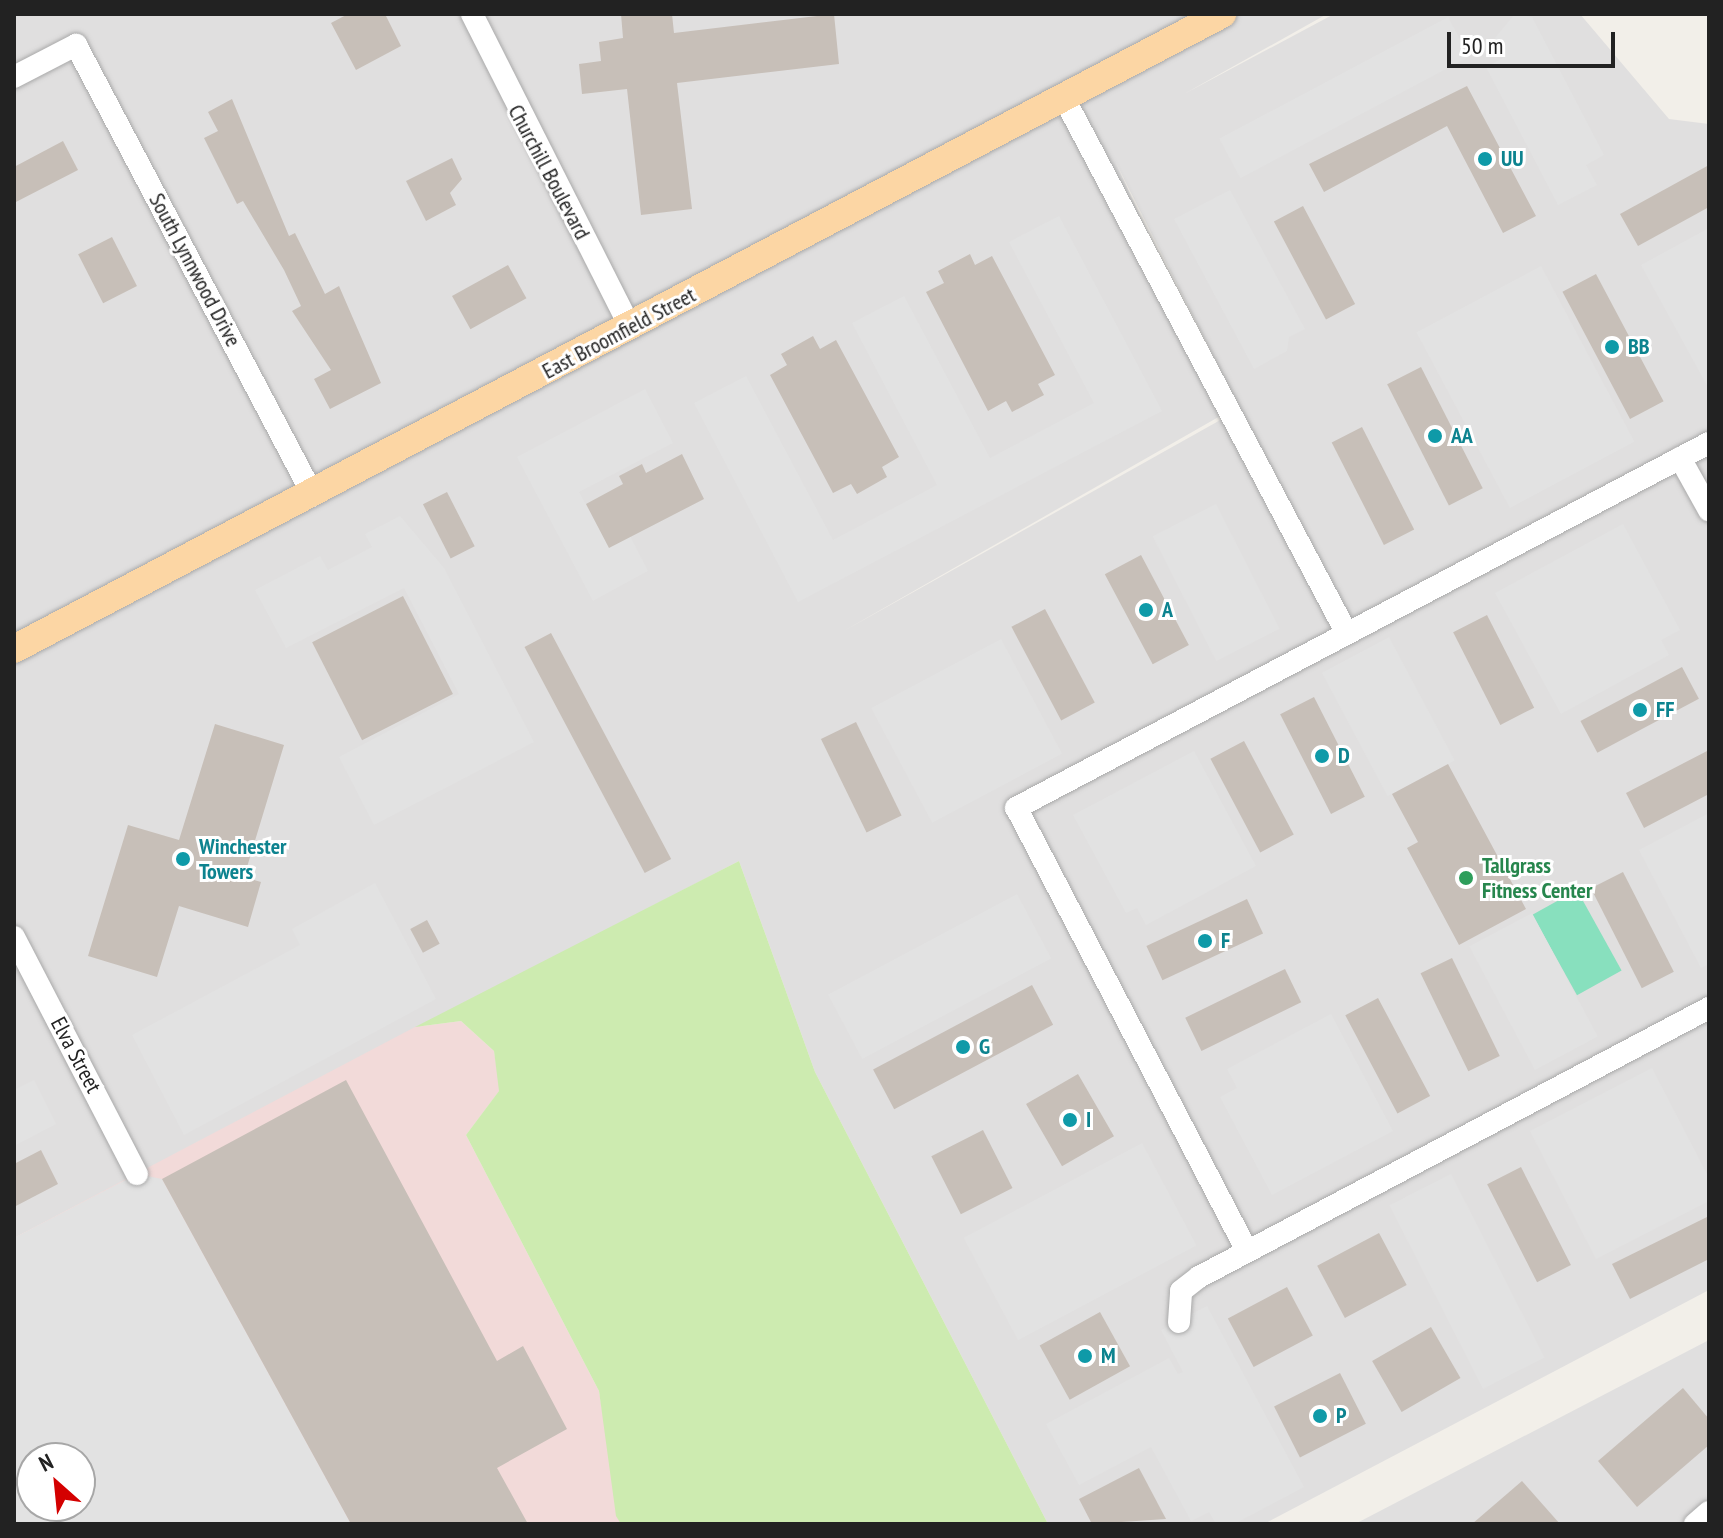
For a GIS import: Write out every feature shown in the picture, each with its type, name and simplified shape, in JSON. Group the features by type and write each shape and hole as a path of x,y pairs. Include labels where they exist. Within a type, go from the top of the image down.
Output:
{"main road":[{"name":"East Broomfield Street","path":"14,649 313,495 1222,14"}],"street":[{"name":"Churchill Boulevard","path":"472,14 630,327"},
{"name":"South Lynnwood Drive","path":"14,77 76,45 313,495"},
{"path":"1064,98 1346,632"},
{"path":"1246,1249 1016,808 1709,443"},
{"path":"1680,458 1709,510"},
{"name":"Elva Street","path":"14,937 137,1174"},
{"path":"1179,1322 1181,1291 1246,1249 1709,1008"},
{"path":"1695,1524 1709,1512"}],"shaded area":[{"path":"14,14 1327,14 1184,94 1334,14 1580,14 1669,119 1709,124 1709,1290 1264,1524 1048,1524 815,1072 739,861 14,1238","holes":["1116,163 1240,409 842,632 1229,411"]},
{"path":"1515,14 1532,17 1604,155 1586,165 1597,185 1558,205 1486,67 1505,57 1495,38"},
{"path":"1448,17 1469,57 1240,178 1219,139"},
{"path":"1230,190 1305,329 1289,337 1287,351 1254,369 1174,219"},
{"path":"1059,216 1162,411 798,602 694,403 746,376 833,540 937,485 852,323 904,296 990,458 1094,403 1009,242"},
{"path":"1709,228 1709,389 1641,265"},
{"path":"1541,266 1634,442 1510,508 1417,332"},
{"path":"645,389 673,443 579,492 609,547 630,536 648,571 593,601 517,457"},
{"path":"1216,504 1280,629 1216,661 1153,536"},
{"path":"400,516 444,568 534,742 374,825 339,757 459,694 404,588 286,648 255,590 320,556 328,570 372,547 365,534"},
{"path":"1623,524 1680,630 1661,640 1669,655 1561,714 1495,593"},
{"path":"1389,637 1455,761 1388,796 1322,673"},
{"path":"1001,639 1062,754 932,823 871,708"},
{"path":"1194,751 1256,866 1146,925 1137,908 1126,913 1073,815"},
{"path":"1709,813 1709,964 1701,968 1639,850"},
{"path":"375,883 436,999 184,1135 132,1035 300,945 292,929"},
{"path":"1017,894 1051,958 862,1059 828,994"},
{"path":"1532,913 1598,1037 1535,1070 1469,946"},
{"path":"1331,1014 1393,1131 1272,1195 1220,1097 1237,1088 1227,1069"},
{"path":"461,1021 494,1051 500,1090 466,1135 599,1391 621,1524 14,1524 14,1238 415,1027"},
{"path":"1652,1068 1709,1178 1709,1201 1596,1259 1530,1131"},
{"path":"34,1080 56,1124 14,1146 14,1090"},
{"path":"1142,1143 1196,1245 1018,1340 964,1238"},
{"path":"137,1174 162,1179 351,1524 14,1524 14,1238"},
{"path":"1451,1174 1545,1358 1483,1389 1390,1205"},
{"path":"1207,1306 1304,1487 1234,1524 1216,1524 1209,1512 1191,1521 1151,1447 1079,1485 1046,1424 1169,1358 1178,1374 1183,1372 1161,1330"},
{"path":"1709,1340 1709,1524 1355,1524"}],"green space":[{"path":"739,861 815,1072 1048,1524 621,1524 616,1516 599,1391 466,1135 499,1091 494,1051 461,1021 415,1027"},
{"path":"1577,890 1622,970 1577,995 1532,915"}],"building":[{"path":"348,14 385,14 401,46 356,70 331,23"},
{"path":"621,14 672,14 674,33 834,14 839,64 677,83 692,209 641,215 627,89 582,94 579,64 601,61 599,42 623,38"},
{"path":"1467,86 1536,216 1503,233 1447,126 1324,192 1309,164"},
{"path":"232,99 289,236 295,233 325,294 339,286 381,383 330,409 314,379 331,370 292,311 301,306 284,270 243,201 237,204 204,138 218,131 208,112"},
{"path":"63,141 78,170 14,203 14,167"},
{"path":"452,158 462,179 450,193 456,205 426,221 406,181"},
{"path":"1709,165 1709,207 1638,246 1620,214"},
{"path":"1303,206 1355,304 1326,319 1274,221"},
{"path":"112,237 137,286 103,303 78,254"},
{"path":"970,254 975,265 992,256 1055,375 1038,384 1044,395 1012,412 1006,401 988,411 926,292 944,283 938,271"},
{"path":"508,265 526,298 470,329 452,296"},
{"name":"BB","path":"1596,274 1664,401 1630,419 1562,292"},
{"path":"813,336 820,349 836,340 899,457 882,467 887,477 857,494 851,484 833,493 770,375 787,365 781,354"},
{"name":"AA","path":"1421,367 1483,488 1449,505 1387,384"},
{"path":"1362,427 1414,529 1384,545 1332,442"},
{"path":"682,454 704,499 609,548 586,504 623,484 619,476 642,464 646,473"},
{"path":"447,492 475,546 451,559 423,504"},
{"name":"A","path":"1141,555 1189,645 1153,664 1105,574"},
{"path":"403,596 453,694 362,740 312,642"},
{"path":"1045,609 1095,703 1061,720 1011,627"},
{"path":"1487,615 1534,708 1500,725 1453,632"},
{"path":"551,633 671,859 645,873 525,647"},
{"name":"FF","path":"1682,667 1699,699 1597,753 1580,721"},
{"name":"D","path":"1314,697 1365,797 1331,814 1280,714"},
{"path":"856,722 902,815 867,833 821,739"},
{"name":"Winchester Towers","path":"215,724 284,745 244,877 261,882 248,927 179,906 157,977 88,956 128,825 179,840"},
{"path":"1244,741 1294,835 1260,852 1210,759"},
{"path":"1709,750 1709,794 1644,828 1626,793"},
{"name":"Tallgrass Fitness Center","path":"1448,764 1526,909 1459,945 1407,848 1418,842 1392,794"},
{"path":"1623,872 1674,972 1642,988 1591,888"},
{"name":"F","path":"1247,899 1263,933 1162,980 1146,946"},
{"path":"427,920 440,944 423,953 410,929"},
{"path":"1452,958 1500,1056 1468,1071 1421,973"},
{"path":"1285,969 1301,1002 1201,1051 1185,1018"},
{"name":"G","path":"1032,985 1053,1025 894,1109 873,1070"},
{"path":"1378,998 1430,1096 1397,1113 1345,1015"},
{"name":"I","path":"1078,1074 1114,1136 1062,1166 1026,1104"},
{"path":"346,1080 497,1361 523,1346 567,1429 497,1468 528,1524 351,1524 162,1179"},
{"path":"983,1130 1013,1188 961,1214 931,1156"},
{"path":"41,1150 58,1184 14,1207 14,1164"},
{"path":"1521,1167 1571,1265 1537,1282 1487,1184"},
{"path":"1709,1216 1709,1259 1630,1299 1612,1264"},
{"path":"1379,1233 1407,1285 1345,1318 1317,1266"},
{"path":"1287,1287 1313,1336 1254,1367 1228,1318"},
{"name":"M","path":"1100,1312 1130,1366 1070,1400 1040,1345"},
{"path":"1431,1327 1460,1378 1402,1412 1372,1361"},
{"name":"P","path":"1340,1373 1366,1424 1300,1457 1274,1407"},
{"path":"1683,1388 1709,1419 1709,1445 1637,1507 1598,1461"},
{"path":"1139,1468 1166,1519 1092,1524 1079,1499"},
{"path":"1522,1481 1560,1524 1472,1524"}],"place":[{"name":"UU","path":"1485,159"},
{"name":"BB","path":"1612,347"},
{"name":"AA","path":"1435,436"},
{"name":"A","path":"1146,610"},
{"name":"FF","path":"1640,710"},
{"name":"D","path":"1322,756"},
{"name":"Winchester Towers","path":"183,859"},
{"name":"Tallgrass Fitness Center","path":"1466,878"},
{"name":"F","path":"1205,941"},
{"name":"G","path":"963,1047"},
{"name":"I","path":"1070,1120"},
{"name":"M","path":"1085,1356"},
{"name":"P","path":"1320,1416"}]}
